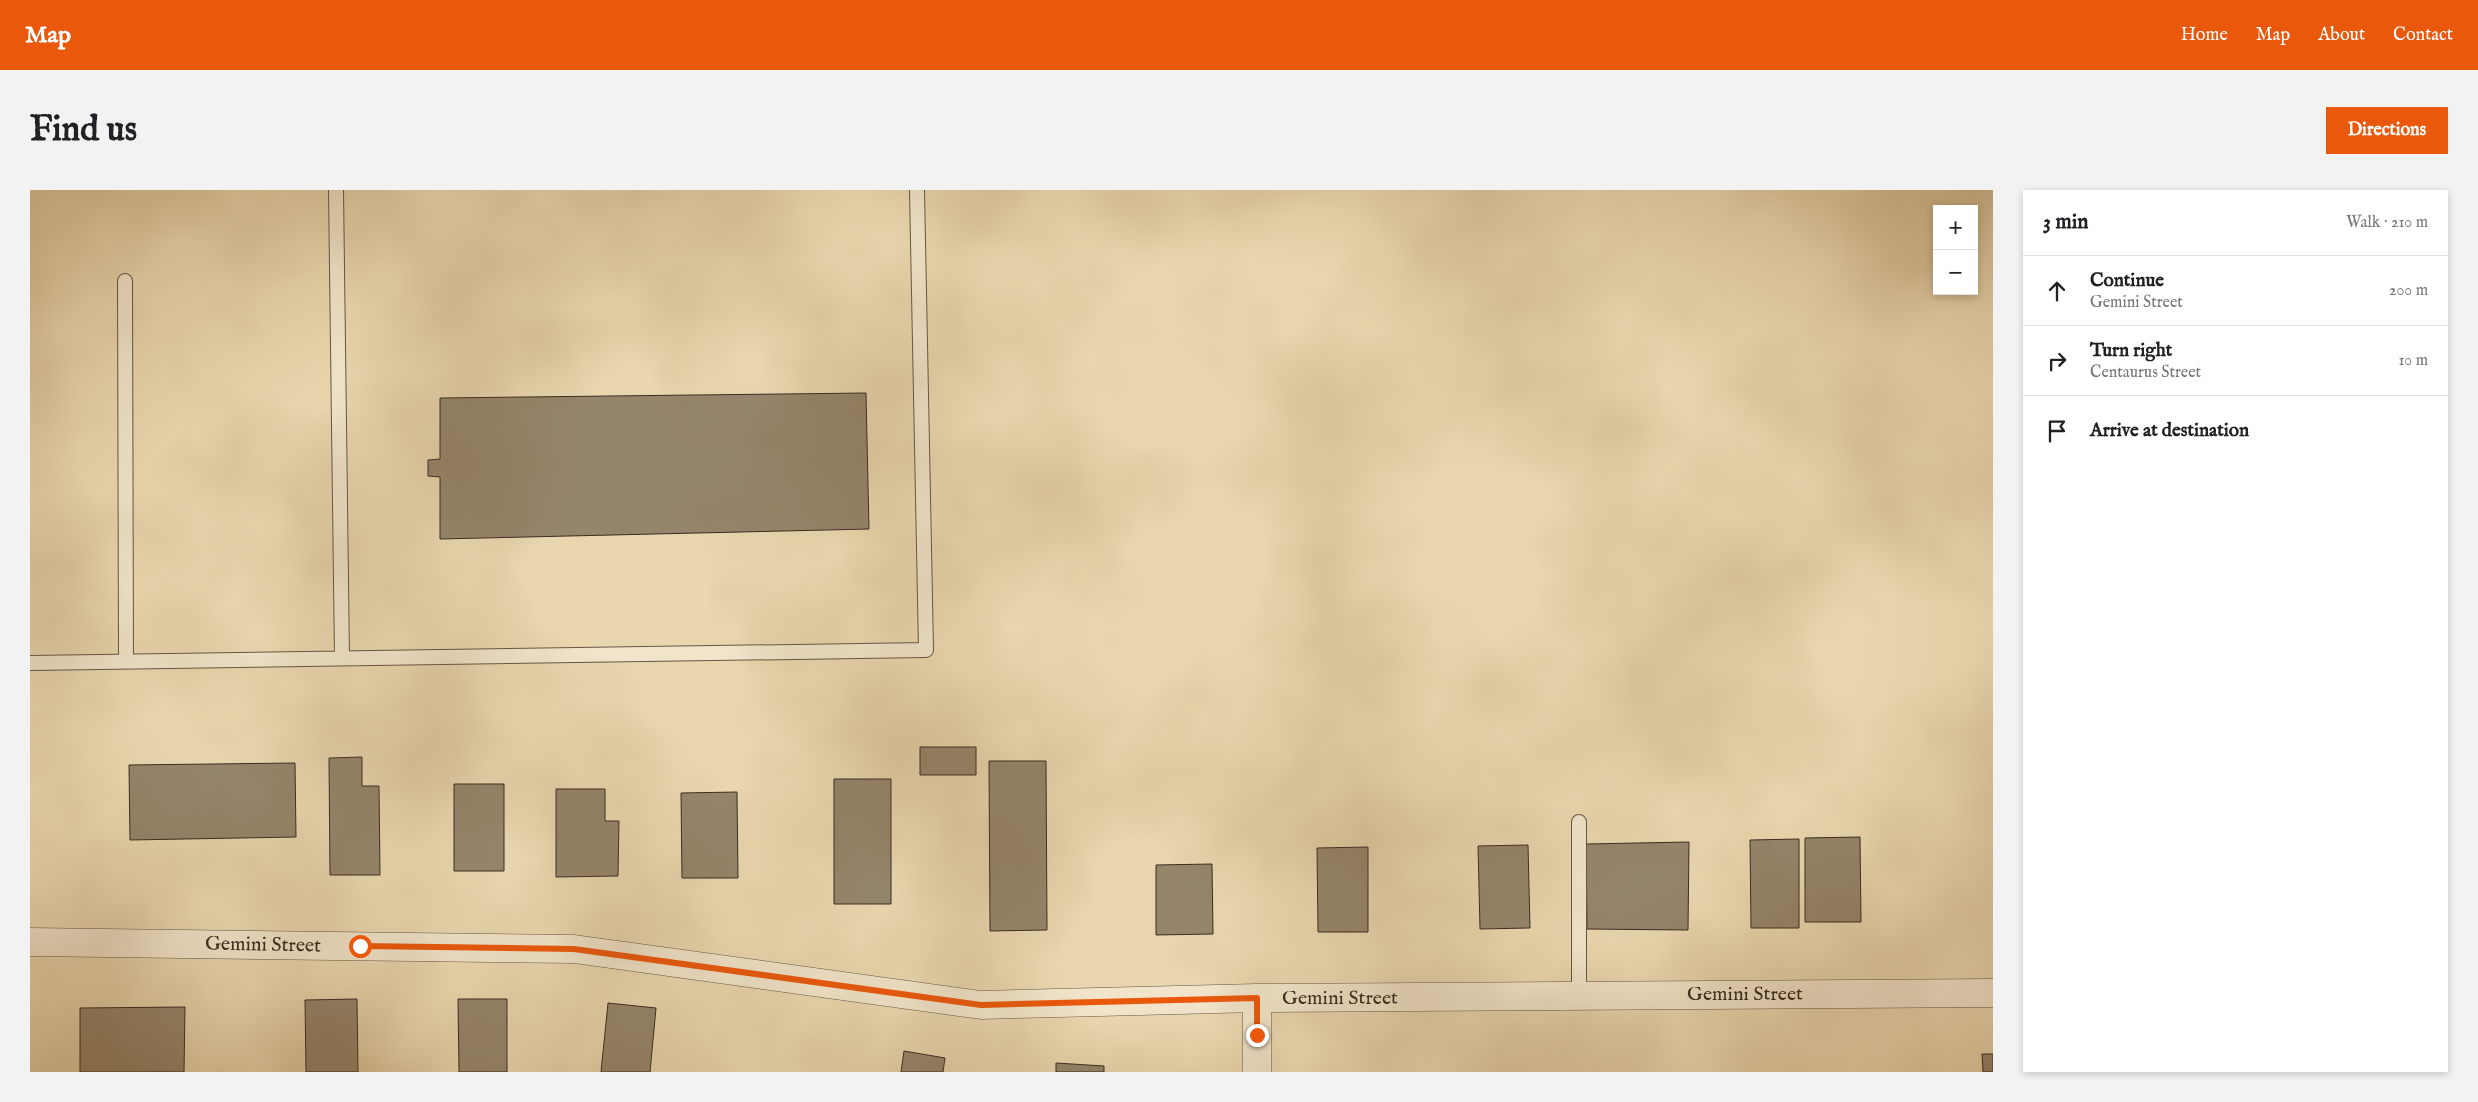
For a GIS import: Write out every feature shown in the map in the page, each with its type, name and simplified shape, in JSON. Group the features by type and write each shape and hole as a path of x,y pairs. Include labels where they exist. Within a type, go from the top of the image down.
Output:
{"street":[{"name":"Gemini Street","path":"30,942 574,949 981,1005 1257,998 1993,992"},
{"path":"1257,998 1257,1072"}],"lane":[{"path":"336,190 342,658"},
{"path":"30,663 926,650 917,190"},
{"path":"125,280 126,661"},
{"path":"1579,822 1579,996"}],"building":[{"path":"866,393 869,529 440,539 440,477 428,476 428,460 440,459 440,398"},
{"path":"920,747 976,747 976,775 920,775"},
{"path":"362,757 362,786 379,786 380,875 330,875 329,758"},
{"path":"989,761 1046,761 1047,930 990,931"},
{"path":"295,763 296,837 130,840 129,765"},
{"path":"834,779 891,779 891,904 834,904"},
{"path":"454,784 504,784 504,871 454,871"},
{"path":"556,789 605,789 605,821 619,821 618,876 556,877"},
{"path":"737,792 738,878 682,878 681,793"},
{"path":"1860,837 1861,922 1805,922 1805,838"},
{"path":"1799,839 1799,928 1751,928 1750,840"},
{"path":"1689,842 1688,930 1587,929 1586,844"},
{"path":"1528,845 1530,928 1480,929 1478,846"},
{"path":"1368,847 1368,932 1318,932 1317,848"},
{"path":"1212,864 1213,934 1156,935 1156,865"},
{"path":"357,999 358,1072 306,1072 305,1000"},
{"path":"458,999 507,999 507,1072 459,1072"},
{"path":"608,1003 656,1008 650,1072 601,1072"},
{"path":"185,1007 184,1072 80,1072 80,1008"},
{"path":"904,1051 945,1058 943,1072 901,1072"},
{"path":"1982,1054 1993,1054 1993,1072 1983,1072"},
{"path":"1056,1063 1104,1066 1104,1072 1056,1072"}],"route":[{"path":"360,946 574,949 981,1005 1257,998 1257,1035"}]}
